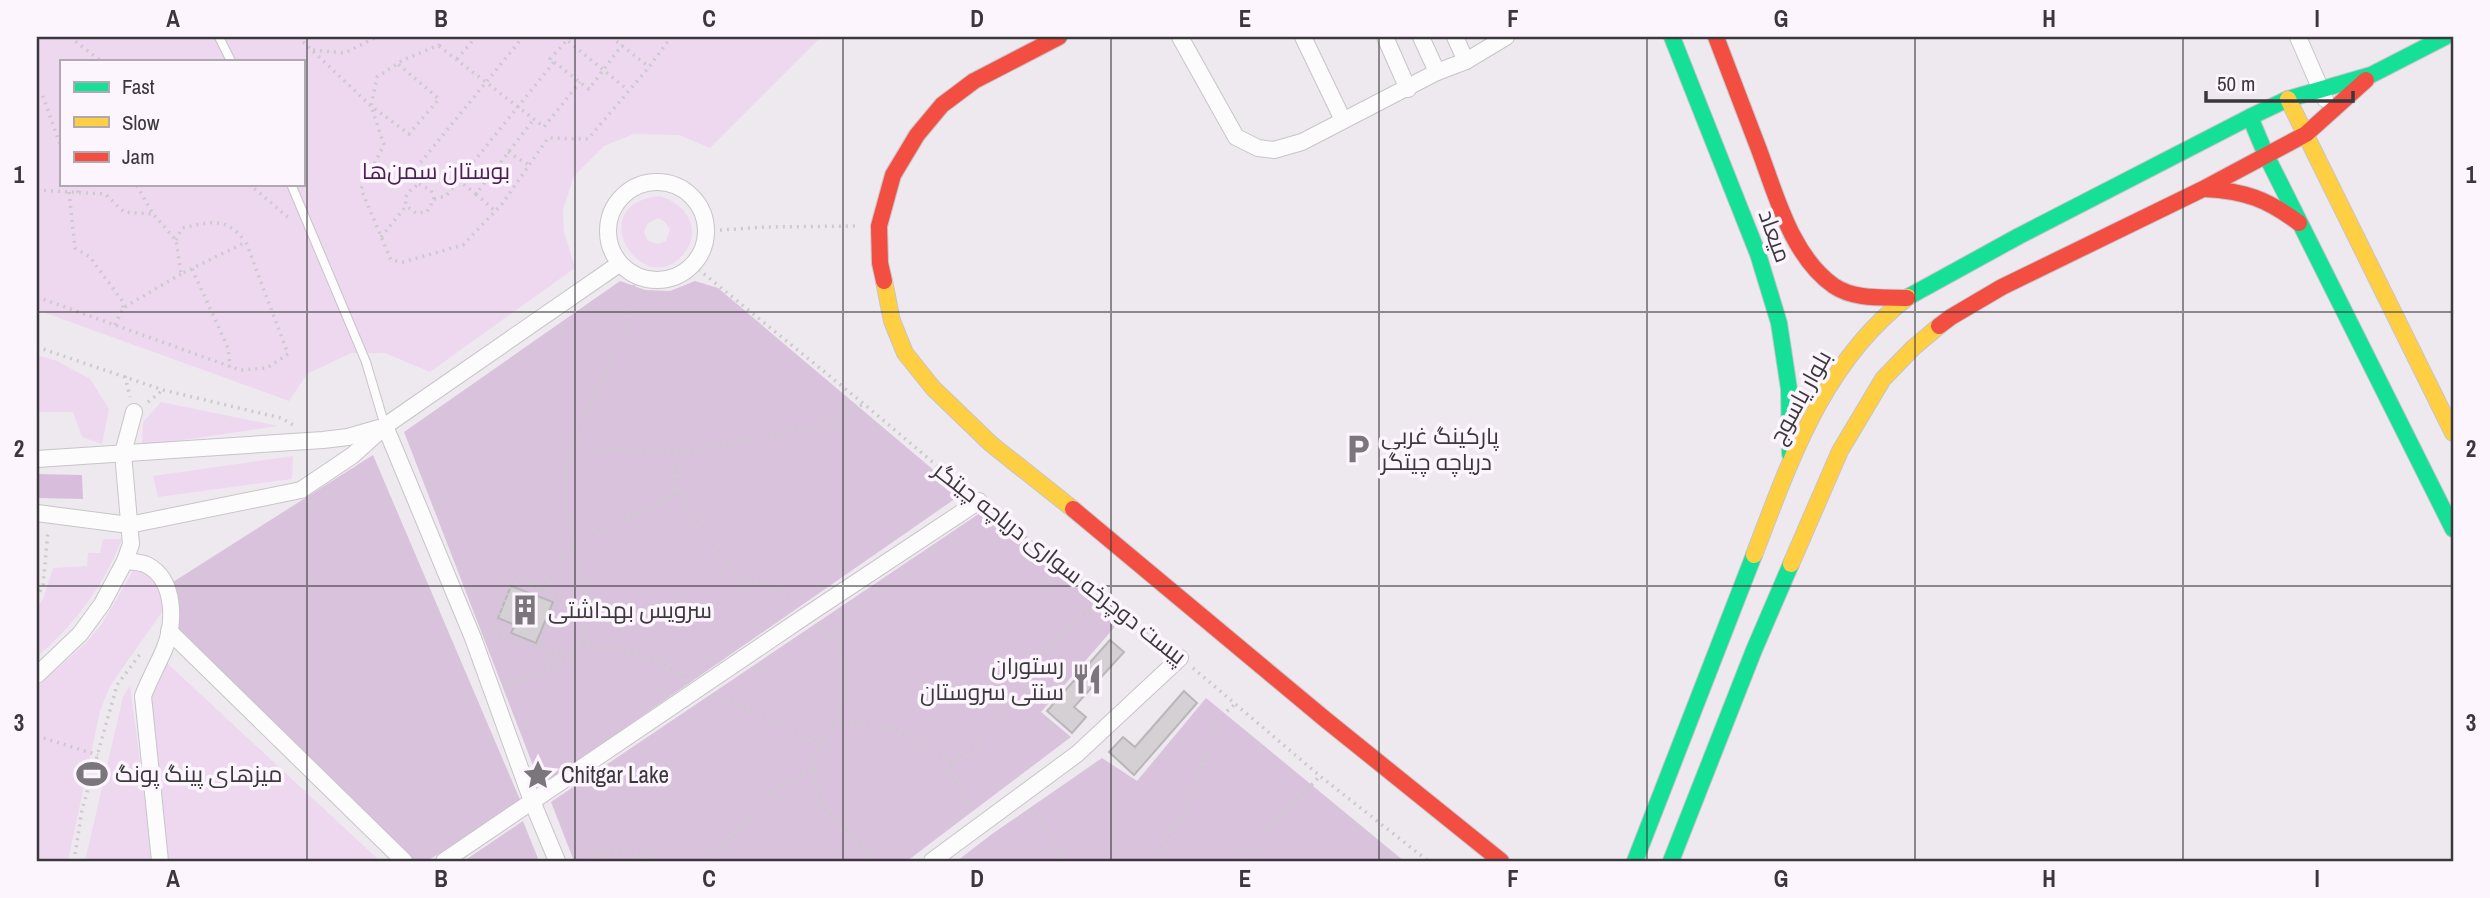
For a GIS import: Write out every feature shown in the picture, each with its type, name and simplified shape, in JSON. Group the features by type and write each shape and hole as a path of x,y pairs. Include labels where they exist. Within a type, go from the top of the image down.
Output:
{"street":[{"path":"1059,37 974,81 942,105 917,135 893,175 879,226 880,263 892,321 905,353 933,388 991,444 1501,861"},
{"path":"1180,37 1236,137 1258,148 1274,150 1302,142 1437,72 1465,61 1504,37"},
{"path":"1303,37 1343,120"},
{"path":"1385,37 1408,89"},
{"path":"1421,37 1437,72"},
{"path":"1455,37 1465,61"},
{"name":"میعاد","path":"1672,37 1758,254 1779,323 1790,389 1790,462"},
{"name":"میعاد","path":"1716,37 1783,212 1801,249 1835,287 1859,296 1907,299"},
{"path":"2298,37 2330,111"},
{"path":"1671,861 1754,650 1840,451 1883,379 1913,348 1951,317 2001,287 2203,189 2306,134 2371,75 2445,37"},
{"name":"بلوار یاسوج","path":"1634,861 1790,462 1819,401 1849,355 1880,321 1907,299 2019,236 2250,117 2288,99 2371,75"},
{"path":"2288,99 2453,433"},
{"path":"2250,117 2266,155 2453,529"},
{"path":"663,183 685,191 696,202 704,216 706,231 705,244 693,265 680,275 664,280 648,280 632,275 619,264 609,243 609,219 615,204 626,193 640,185 663,183"},
{"path":"2203,189 2240,191 2260,197 2280,208 2304,227"},
{"path":"43,513 129,524 301,490 353,455 385,426 619,264"},
{"path":"37,674 58,656 103,604 125,561 131,544 123,453 134,412"},
{"path":"37,459 323,440 348,437 385,426"},
{"path":"385,426 473,638 532,801 557,861"},
{"path":"444,861 979,501"},
{"path":"125,561 146,564 160,575 169,591 171,609 165,649 143,696 160,861"},
{"path":"169,631 404,861"},
{"path":"932,861 1077,754 1180,658"}],"lane":[{"path":"219,37 230,60"},
{"path":"291,186 366,362 385,426"}],"path":[{"path":"70,37 100,60"},
{"path":"298,37 372,106 409,134 439,99 398,64"},
{"path":"311,49 345,53 376,37"},
{"path":"439,45 441,37"},
{"path":"457,59 476,37"},
{"path":"419,184 416,168 521,37"},
{"path":"611,37 649,67"},
{"path":"439,45 377,77 372,106 384,145 361,189 391,260 403,262 463,245 495,211 548,138 588,139 671,37"},
{"path":"622,45 604,70 589,89 551,59 567,38 604,70 628,90"},
{"path":"439,45 544,127 580,82"},
{"path":"434,199 446,196 554,62"},
{"path":"37,95 42,94 60,144"},
{"path":"476,194 534,119"},
{"path":"509,152 529,165"},
{"path":"458,180 495,211"},
{"path":"406,206 416,213 427,212 434,199 431,190 419,184"},
{"path":"381,237 406,206 407,193 419,184"},
{"path":"76,186 78,193"},
{"path":"137,186 153,214 176,240 181,274"},
{"path":"251,186 314,238"},
{"path":"37,190 105,194 124,212 153,214"},
{"path":"69,192 75,248 90,257 123,302 123,308 114,325"},
{"path":"37,297 240,370 267,368 289,354 246,242 235,229 222,222 182,228 176,240"},
{"path":"706,231 766,227 879,226"},
{"path":"123,308 181,274 246,242"},
{"name":"پیست دوچرخه سواری دریاچه چیتگر","path":"693,265 979,501 1180,658 1320,776 1428,861"},
{"path":"192,269 228,348 230,367"},
{"path":"493,690 559,663 583,644 588,614 565,505 565,472 587,411 624,332 634,301 632,275"},
{"path":"37,347 163,390 281,418 323,440"},
{"path":"573,448 679,451 739,443 814,427 864,404"},
{"path":"679,451 675,472 678,493 741,580 762,579 788,598 804,617 832,635 848,658 848,684 833,723 820,744 814,771 825,807 866,850 871,861"},
{"path":"542,589 574,545 606,526 639,514 678,493"},
{"path":"37,598 43,585 43,513"},
{"path":"492,631 514,577 558,596 539,647"},
{"path":"984,823 974,816 948,770 954,761 974,747 1009,696 1050,649 1075,622 1103,598"},
{"path":"473,638 492,631 567,656"},
{"path":"74,861 82,810 117,685 146,648"},
{"path":"1155,861 1192,798 1219,718 1234,705"},
{"path":"833,723 897,731 954,761"},
{"path":"37,736 98,755"},
{"path":"709,861 724,850 776,786 814,771"},
{"path":"1239,861 1320,776"},
{"path":"1023,794 1043,823 1061,861"},
{"path":"585,861 624,849 654,861"}],"green space":[{"name":"بوستان سمن‌ها","path":"37,37 821,37 710,148 679,135 634,134 604,146 574,176 563,210 564,232 575,268 430,372 385,353 351,353 307,374 289,401 37,310"},
{"path":"659,196 676,204 688,217 692,234 690,243 685,252 669,265 653,267 638,260 627,247 622,232 624,216 636,203","holes":["658,218 670,229 666,241 658,244 647,240 644,232 647,224"]},
{"path":"37,355 57,361 90,379 109,409 102,444 82,437 73,412 37,412"},
{"path":"161,402 278,426 142,446 143,422"},
{"path":"293,456 292,479 158,497 153,476"},
{"path":"103,539 122,539 106,573 76,618 37,657 37,607 43,599 53,568 87,566 88,553 100,553"},
{"path":"134,569 149,575 157,583 164,609 110,686 100,711 68,861 37,861 38,686 85,644 102,624"},
{"path":"167,663 380,861 169,861 148,705"},
{"path":"130,686 153,861 85,861 123,697"}],"shaded area":[{"path":"620,281 645,290 670,291 695,281 718,288 962,494 541,786 404,432"},
{"path":"373,455 521,802 427,861 409,861 176,637 177,613 173,582"},
{"path":"37,474 82,475 83,499 37,498"},
{"path":"983,511 1119,622 1041,712 1071,737 907,861 574,861 551,802"},
{"path":"1206,698 1404,861 957,861 1102,758 1137,781"},
{"path":"523,821 539,861 464,861"}],"building":[{"name":"سرویس بهداشتی","path":"511,586 553,602 536,643 511,633 515,625 498,618"},
{"name":"رستوران سنتی سروستان","path":"1110,640 1124,652 1074,707 1086,717 1072,733 1047,711"},
{"path":"1184,691 1197,703 1134,775 1109,752 1123,737 1135,747"}],"traffic: fast":[{"path":"1672,37 1758,254 1779,323 1789,389 1790,454"},
{"path":"1908,297 2019,236 2250,117 2288,99 2371,75 2445,37"},
{"path":"2250,117 2266,155 2453,529"},
{"path":"1635,861 1754,555"},
{"path":"1671,861 1791,564"}],"traffic: slow":[{"path":"2288,99 2453,433"},
{"path":"884,281 892,321 905,353 933,388 991,444 1073,509"},
{"path":"1754,555 1797,448 1832,382 1853,351 1878,323 1908,297"},
{"path":"1791,564 1840,451 1883,379 1939,326"}],"traffic: jam":[{"path":"884,281 880,263 879,226 893,175 917,135 942,105 974,81 1059,37"},
{"path":"1716,37 1779,204 1807,258 1834,286 1851,294 1907,298"},
{"path":"1939,326 2002,287 2203,189 2306,134 2366,80"},
{"path":"2205,189 2244,194 2266,202 2299,223"},
{"path":"1073,509 1326,720 1501,861"}],"place":[{"name":"پارکینگ غربی دریاچه چیتگر","path":"1358,449"},
{"name":"سرویس بهداشتی","path":"525,610"},
{"name":"رستوران سنتی سروستان","path":"1087,679"},
{"name":"میزهای پینگ پونگ","path":"92,774"},
{"name":"Chitgar Lake","path":"538,775"}]}
